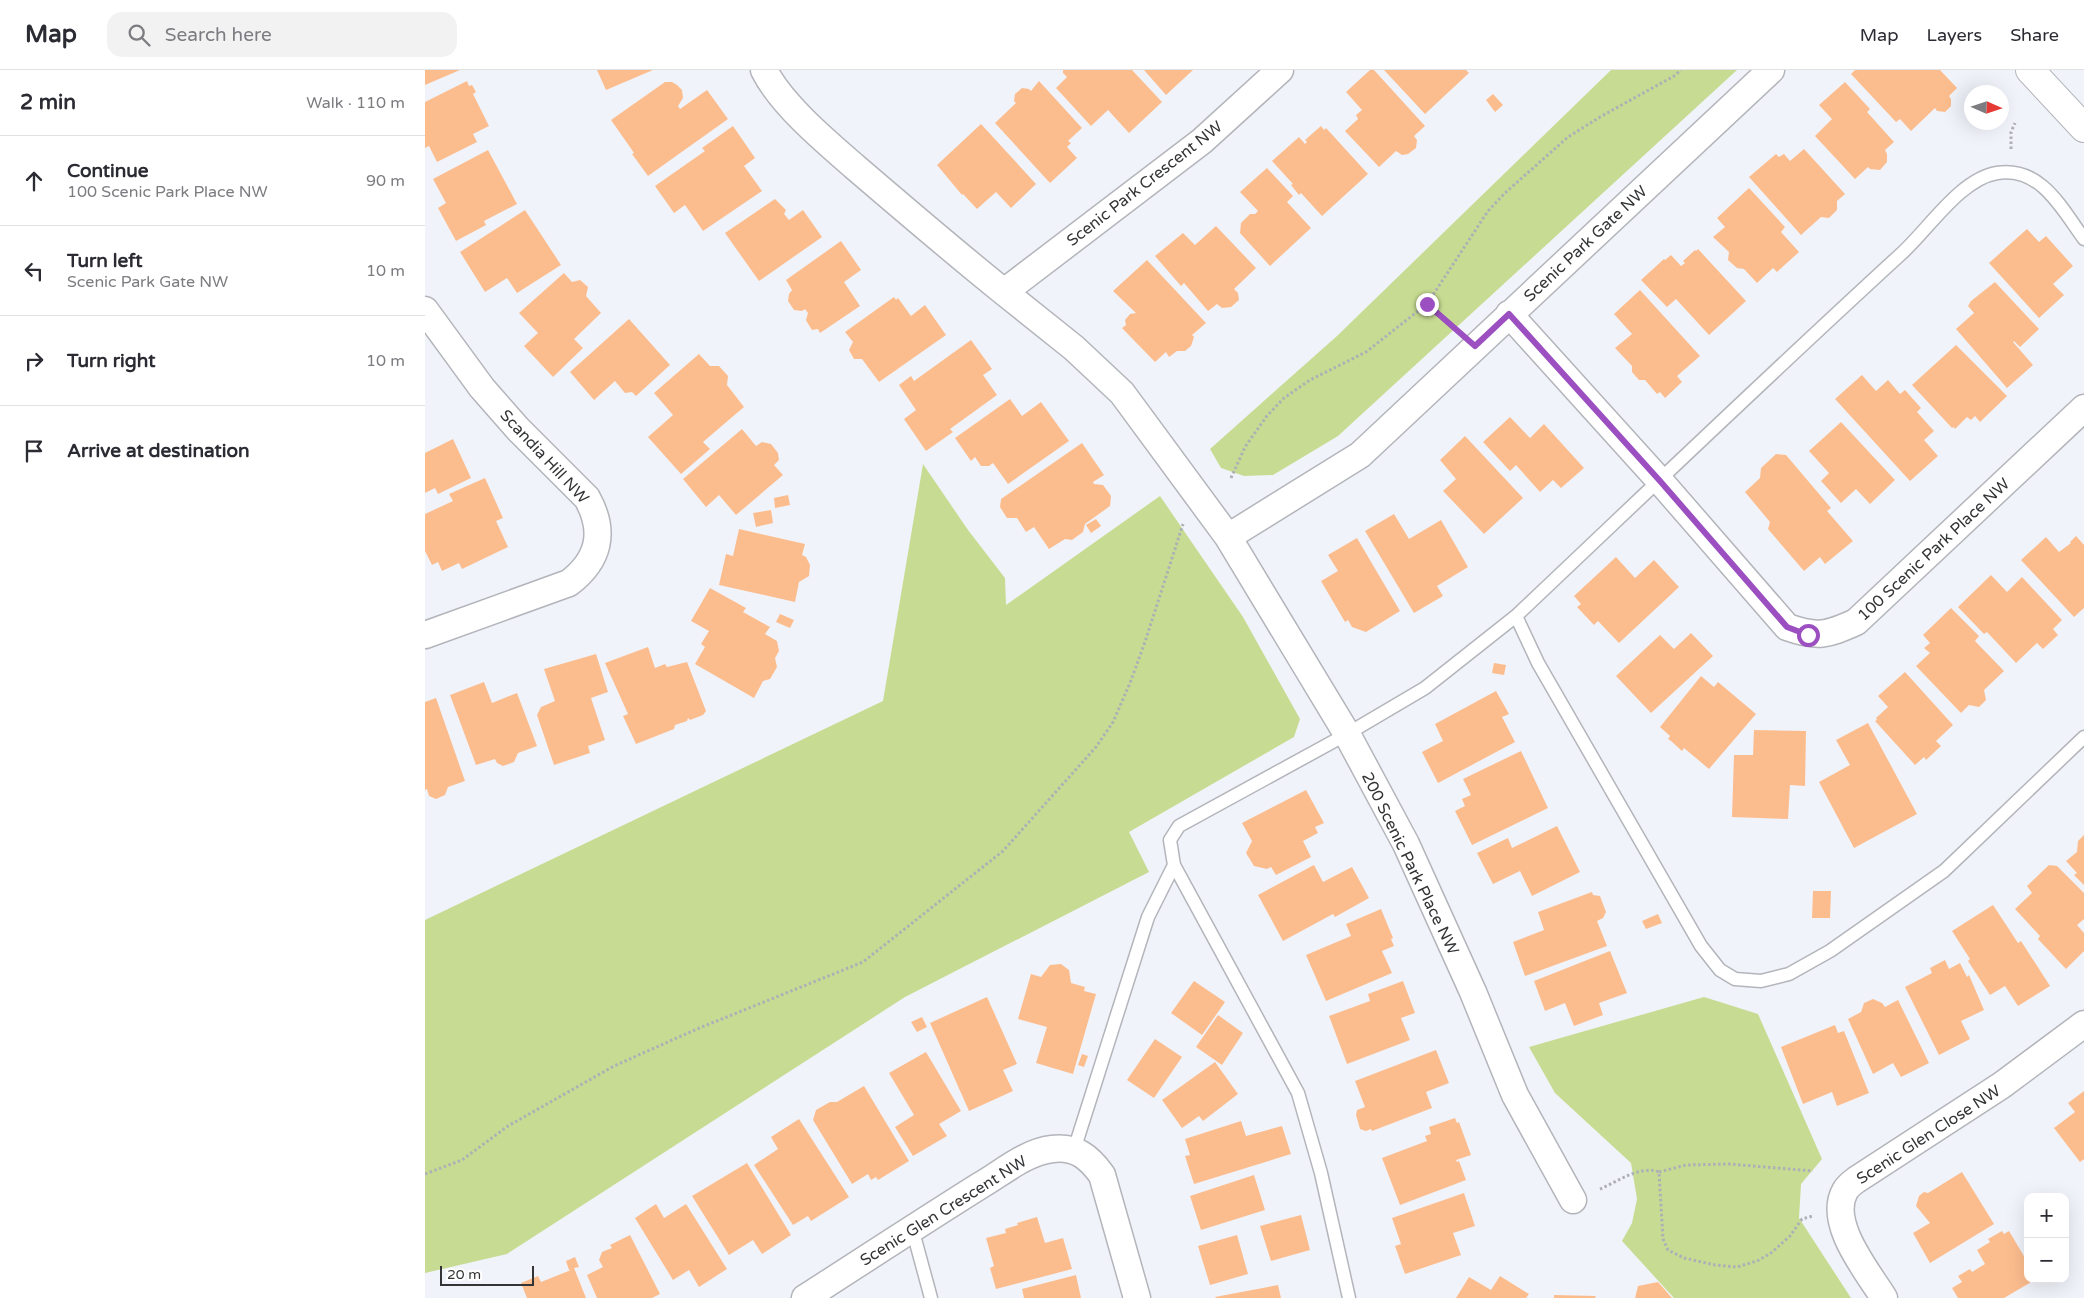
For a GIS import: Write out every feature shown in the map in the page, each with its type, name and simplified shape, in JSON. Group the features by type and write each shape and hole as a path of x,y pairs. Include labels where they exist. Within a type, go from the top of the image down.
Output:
{"street":[{"path":"764,70 769,81 813,130 904,210 1074,348 1122,393 1228,536"},
{"name":"Scenic Park Crescent NW","path":"1003,292 1202,141 1280,70"},
{"name":"Scenic Park Gate NW","path":"1228,536 1360,455 1771,70"},
{"path":"2030,70 2084,128"},
{"name":"Scandia Hill NW","path":"425,310 482,388 519,429 587,498 594,510 598,524 595,552 589,564 580,575 569,583 425,635"},
{"name":"100 Scenic Park Place NW","path":"1509,314 1660,481 1787,627 1808,635 1830,633 1856,622 2084,408"},
{"name":"200 Scenic Park Place NW","path":"1228,536 1347,734 1406,844 1473,992 1515,1095 1573,1200"},
{"name":"Scenic Glen Close NW","path":"1884,1298 1846,1236 1841,1220 1845,1191 1856,1180 2002,1086 2084,1024"},
{"name":"Scenic Glen Crescent NW","path":"805,1298 912,1228 1029,1156 1052,1149 1073,1150"},
{"path":"1073,1150 1090,1159 1102,1175 1137,1298"}],"lane":[{"path":"1349,1298 1321,1172 1298,1093 1174,865 1170,840 1179,826 1347,734 1425,688 1516,616 1909,247 1959,194 1978,180 1997,173 2030,176 2049,191 2084,239"},
{"path":"1516,616 1538,663 1701,946 1720,970 1735,979 1761,981 1789,974 1830,951 1944,871 2084,737"},
{"path":"1073,1150 1148,917 1174,865"},
{"path":"912,1228 931,1298"}],"path":[{"path":"1231,478 1245,447 1266,417 1284,398 1310,380 1366,352 1427,304 1488,211 1505,193 1568,138 1681,70"},
{"path":"1427,304 1475,346"},
{"path":"425,1174 462,1160 508,1126 614,1066 697,1029 863,962 1003,851 1090,754 1113,722 1131,683 1184,522"},
{"path":"1629,1176 1641,1170 1659,1172 1687,1165 1729,1164 1813,1171"},
{"path":"1659,1172 1663,1239 1669,1250 1684,1258 1715,1265 1737,1267 1757,1261 1771,1253 1790,1236 1802,1220 1807,1219"}],"green space":[{"path":"1611,70 1737,70 1338,436 1273,475 1244,476 1221,468 1210,449 1337,336"},
{"path":"923,464 968,530 1005,578 1006,605 1160,496 1243,617 1300,719 1294,737 1129,832 1149,872 905,997 507,1254 425,1273 425,920 883,701"},
{"path":"1704,997 1758,1014 1822,1159 1801,1184 1799,1218 1851,1298 1674,1298 1622,1241 1632,1223 1637,1199 1631,1163 1555,1093 1529,1047"}],"building":[{"path":"425,70 460,70 425,85"},
{"path":"597,70 653,70 606,90"},
{"path":"1063,70 1132,70 1162,102 1129,133 1108,110 1091,126 1056,88 1067,77"},
{"path":"1144,70 1193,70 1166,95"},
{"path":"1370,70 1374,70 1425,126 1414,136 1417,140 1416,148 1408,154 1402,155 1396,151 1379,167 1345,131 1358,119 1356,115 1362,110 1346,92"},
{"path":"1384,70 1466,70 1469,73 1425,114"},
{"path":"1855,70 1940,70 1957,88 1949,96 1951,106 1945,112 1937,111 1935,108 1911,131 1900,119 1896,122 1851,74"},
{"path":"467,81 469,86 472,85 476,92 473,94 489,126 473,134 477,142 437,162 429,146 425,148 425,102"},
{"path":"1039,81 1082,128 1068,141 1071,143 1067,147 1077,158 1050,183 995,123 1016,103 1014,101 1015,94 1022,88 1031,91"},
{"path":"665,82 672,82 682,90 683,98 678,106 680,109 707,90 728,119 648,176 611,120"},
{"path":"1845,82 1870,109 1867,112 1894,142 1885,150 1887,162 1880,170 1868,167 1855,179 1815,136 1832,119 1819,105"},
{"path":"1493,94 1503,105 1495,112 1486,100"},
{"path":"981,124 1036,184 1011,208 996,192 977,209 962,195 937,165"},
{"path":"733,126 755,158 744,166 762,191 703,231 685,205 674,213 655,186 705,151 702,148"},
{"path":"1321,126 1324,130 1326,128 1368,174 1322,216 1301,193 1299,195 1291,185 1293,184 1272,161 1299,137 1305,144 1307,142 1305,140"},
{"path":"1804,149 1845,194 1837,201 1837,210 1829,218 1821,217 1801,235 1749,177 1776,154 1779,157 1784,154 1790,161"},
{"path":"488,150 517,204 484,221 486,225 456,241 438,208 446,203 433,179"},
{"path":"1267,168 1293,196 1287,202 1311,228 1270,266 1240,233 1241,223 1250,214 1255,214 1258,211 1240,192"},
{"path":"1749,188 1785,227 1781,232 1799,252 1777,272 1773,268 1757,283 1744,269 1737,268 1728,260 1729,252 1713,237 1725,227 1717,218"},
{"path":"775,199 786,210 784,214 789,220 803,210 822,237 759,281 725,233"},
{"path":"525,210 561,265 517,293 507,278 485,292 460,252"},
{"path":"1216,226 1256,268 1234,289 1238,293 1239,300 1231,307 1222,308 1217,304 1208,311 1184,283 1181,286 1155,256 1183,233 1195,245"},
{"path":"2027,229 2039,242 2046,236 2073,266 2053,284 2064,295 2039,318 1989,263"},
{"path":"841,241 861,270 844,282 860,306 820,333 818,329 812,330 807,322 808,313 805,309 802,311 794,310 788,301 792,290 786,280"},
{"path":"1698,249 1746,301 1709,335 1676,299 1667,307 1641,280 1671,255 1681,266 1685,263 1683,261"},
{"path":"1147,260 1206,323 1192,335 1194,337 1191,346 1185,351 1177,351 1169,357 1166,352 1155,362 1122,328 1126,325 1125,320 1130,314 1136,313 1113,291"},
{"path":"564,273 572,282 580,280 588,287 586,296 601,313 574,339 583,348 553,377 524,346 538,333 519,313"},
{"path":"1995,282 2039,329 2020,347 2013,342 2033,365 2007,388 1956,329 1974,313 1968,306 1971,301"},
{"path":"1640,290 1700,356 1677,376 1682,382 1665,398 1660,392 1657,394 1645,380 1639,380 1632,372 1632,366 1615,348 1632,334 1614,314"},
{"path":"894,297 896,300 898,298 911,316 925,305 946,335 879,382 862,359 854,359 849,350 853,342 845,332"},
{"path":"629,319 670,365 636,396 632,392 625,393 615,381 594,400 570,372"},
{"path":"971,340 992,369 983,375 997,395 950,429 953,432 926,451 904,419 916,410 899,385 911,376 914,381"},
{"path":"1956,345 2007,396 1980,422 1975,416 1971,420 1967,417 1955,429 1912,385"},
{"path":"699,354 710,366 719,366 728,376 727,385 744,407 703,442 710,449 681,474 648,437 673,415 654,393"},
{"path":"1862,375 1876,391 1888,380 1900,394 1905,390 1921,408 1917,412 1934,431 1924,440 1938,456 1910,481 1835,399"},
{"path":"1010,399 1022,416 1041,402 1069,441 1008,484 993,463 989,466 981,466 975,457 971,461 955,438"},
{"path":"1510,417 1530,438 1544,424 1584,468 1561,488 1553,480 1540,492 1516,465 1510,471 1483,442"},
{"path":"1841,422 1895,480 1870,504 1856,489 1841,503 1821,481 1829,473 1809,451"},
{"path":"742,429 756,446 762,442 771,444 778,453 779,460 774,465 783,475 736,515 719,495 706,507 683,479"},
{"path":"1465,436 1523,498 1484,534 1443,491 1456,479 1440,460"},
{"path":"453,439 471,478 438,494 435,488 425,493 425,453"},
{"path":"1082,443 1104,475 1093,482 1094,484 1103,485 1111,496 1110,506 1085,524 1083,532 1072,540 1065,539 1049,549 1034,527 1026,532 1017,518 1007,518 1000,507 1001,499"},
{"path":"1776,454 1786,455 1831,508 1827,511 1853,541 1825,564 1820,557 1804,571 1768,529 1770,522 1745,492 1760,478 1761,468"},
{"path":"485,478 503,518 496,521 508,547 462,569 459,563 442,571 438,562 432,565 425,551 425,514 453,501 449,494"},
{"path":"788,495 790,505 775,508 774,498"},
{"path":"771,510 773,523 756,527 753,513"},
{"path":"1394,514 1409,539 1441,520 1468,567 1437,586 1443,596 1414,613 1365,531"},
{"path":"1096,519 1101,526 1091,533 1086,525"},
{"path":"739,529 805,544 802,555 806,557 810,565 809,576 799,582 795,602 719,585 726,554 733,556"},
{"path":"2076,536 2084,545 2084,608 2074,617 2021,560 2046,537 2059,552 2071,543"},
{"path":"1357,538 1400,611 1366,632 1352,627 1348,620 1345,622 1321,581 1338,571 1328,555"},
{"path":"1616,557 1635,578 1654,560 1679,587 1619,643 1598,621 1594,625 1577,607 1581,604 1574,596"},
{"path":"1991,575 2007,592 2022,577 2062,620 2053,629 2058,635 2043,649 2037,643 2016,663 1987,632 1984,634 1958,607"},
{"path":"710,588 746,608 743,612 770,627 765,634 777,641 779,651 775,658 777,667 770,679 763,681 754,698 695,664 705,647 701,644 709,631 691,621"},
{"path":"1951,608 1979,636 1975,641 2004,671 1984,690 1986,700 1979,707 1969,705 1961,713 1916,666 1930,653 1924,648 1930,643 1923,635"},
{"path":"780,614 794,620 790,628 776,622"},
{"path":"1691,633 1713,656 1651,713 1616,676 1660,635 1674,649"},
{"path":"648,647 655,668 665,664 667,667 687,662 706,711 703,715 690,720 688,718 687,721 675,725 674,729 636,744 623,716 628,714 605,663"},
{"path":"596,654 608,692 591,698 605,740 588,746 590,753 554,765 537,715 541,707 555,701 544,669"},
{"path":"1494,663 1506,665 1504,675 1492,673"},
{"path":"1905,672 1953,725 1936,741 1941,746 1926,760 1924,757 1915,765 1875,721 1888,707 1878,696"},
{"path":"1701,676 1714,687 1718,682 1756,714 1709,769 1684,748 1682,751 1668,739 1670,736 1660,727"},
{"path":"484,682 492,703 517,693 537,746 518,753 514,762 503,766 497,763 495,759 476,765 450,695"},
{"path":"1496,691 1509,714 1502,717 1515,742 1438,783 1422,752 1443,741 1435,724"},
{"path":"436,698 465,781 448,787 445,795 436,799 429,796 427,789 425,790 425,702"},
{"path":"1868,723 1917,814 1854,848 1819,782 1850,765 1836,740"},
{"path":"1754,730 1806,731 1805,786 1790,785 1788,819 1732,817 1734,755 1753,755"},
{"path":"1521,751 1548,808 1472,845 1455,811 1465,806 1462,799 1471,795 1463,779"},
{"path":"1306,790 1324,823 1315,827 1318,833 1303,841 1311,857 1276,875 1271,867 1267,869 1254,866 1246,853 1252,841 1242,823"},
{"path":"1557,826 1580,872 1532,896 1520,871 1493,884 1477,853 1508,838 1512,848"},
{"path":"2084,835 2084,885 2074,875 2077,873 2066,861 2077,852 2078,841"},
{"path":"1314,865 1323,882 1352,867 1369,898 1335,917 1333,914 1283,941 1258,895"},
{"path":"2049,865 2057,866 2084,893 2084,919 2077,925 2084,933 2084,951 2066,969 2038,939 2040,936 2015,909 2032,893 2027,886"},
{"path":"1813,891 1831,891 1830,918 1812,918"},
{"path":"1592,892 1593,895 1600,896 1606,912 1603,918 1597,921 1607,946 1525,976 1513,942 1544,930 1538,912"},
{"path":"1993,905 2018,943 2021,941 2050,986 2018,1006 2005,986 1990,995 1968,961 1970,959 1952,931"},
{"path":"1381,909 1393,938 1391,939 1394,946 1382,951 1392,973 1326,1001 1306,955 1351,936 1346,924"},
{"path":"1658,914 1662,923 1646,929 1642,921"},
{"path":"1610,951 1627,993 1599,1003 1603,1015 1574,1026 1565,1003 1545,1011 1534,981"},
{"path":"1945,960 1949,969 1960,963 1967,977 1969,975 1984,1010 1961,1021 1970,1039 1939,1055 1905,987 1932,973 1930,968"},
{"path":"1061,964 1069,970 1071,983 1085,987 1084,991 1096,994 1073,1074 1036,1063 1047,1027 1018,1019 1031,974 1041,977 1050,965"},
{"path":"1194,981 1225,1002 1202,1035 1171,1013"},
{"path":"1403,981 1415,1013 1401,1018 1410,1040 1347,1064 1329,1016 1370,1001 1368,994"},
{"path":"987,997 1017,1064 1003,1070 1013,1091 969,1111 930,1023"},
{"path":"1873,999 1882,1003 1885,1007 1898,1000 1929,1063 1901,1077 1893,1063 1873,1074 1848,1019 1861,1012 1864,1003"},
{"path":"1218,1015 1243,1033 1222,1065 1196,1047"},
{"path":"922,1017 927,1027 917,1032 911,1022"},
{"path":"1835,1025 1838,1033 1844,1031 1869,1093 1837,1106 1832,1092 1803,1104 1781,1047"},
{"path":"1155,1039 1182,1057 1154,1098 1127,1080"},
{"path":"1436,1050 1449,1083 1426,1092 1432,1108 1372,1131 1371,1129 1366,1131 1360,1129 1356,1115 1357,1110 1365,1107 1355,1081"},
{"path":"926,1052 961,1111 939,1124 947,1136 913,1156 895,1127 914,1115 889,1073"},
{"path":"1082,1054 1088,1056 1084,1067 1078,1065"},
{"path":"1215,1062 1238,1094 1203,1121 1199,1116 1182,1128 1162,1100"},
{"path":"864,1086 909,1161 878,1180 876,1177 871,1180 868,1174 852,1184 813,1120 816,1110 830,1102 837,1102"},
{"path":"2084,1091 2084,1159 2080,1162 2054,1128 2075,1112 2068,1103"},
{"path":"1455,1118 1457,1123 1459,1122 1471,1155 1456,1160 1457,1162 1459,1161 1466,1180 1400,1205 1382,1158 1427,1141 1425,1136 1431,1134 1429,1127"},
{"path":"799,1119 849,1197 811,1221 808,1216 793,1225 754,1165 778,1149 771,1137"},
{"path":"1241,1121 1246,1136 1282,1126 1291,1154 1194,1184 1185,1156 1190,1155 1185,1139"},
{"path":"747,1163 791,1235 762,1254 753,1240 729,1255 692,1196"},
{"path":"1962,1172 1994,1224 1930,1263 1913,1233 1930,1223 1916,1206 1919,1196 1924,1192 1928,1193"},
{"path":"1254,1175 1265,1210 1201,1230 1190,1196"},
{"path":"1464,1193 1475,1226 1453,1233 1461,1255 1405,1274 1395,1246 1401,1244 1392,1218"},
{"path":"656,1204 664,1218 686,1204 727,1269 699,1287 689,1270 673,1280 635,1218"},
{"path":"1301,1215 1310,1250 1271,1261 1260,1226"},
{"path":"1037,1217 1045,1243 1063,1238 1072,1269 996,1289 990,1268 994,1266 986,1238 1006,1233 1005,1229"},
{"path":"2002,1231 2004,1234 2009,1231 2024,1256 2024,1283 2030,1283 2004,1298 1958,1298 1952,1288 1962,1282 1958,1276 1970,1269 1972,1272 1985,1264 1977,1250 1990,1242 1988,1239"},
{"path":"630,1235 660,1294 652,1298 597,1298 587,1275 603,1267 599,1260 602,1252 612,1248 610,1245"},
{"path":"1237,1235 1248,1274 1210,1285 1198,1246"},
{"path":"575,1257 579,1267 574,1268 586,1298 527,1298 521,1283 538,1276 541,1282 571,1270 569,1270 566,1261"},
{"path":"1076,1275 1081,1298 1024,1298 1022,1289"},
{"path":"1500,1276 1529,1294 1526,1298 1456,1298 1469,1277 1491,1290"},
{"path":"1658,1282 1672,1298 1635,1298 1638,1286"},
{"path":"1278,1285 1281,1298 1215,1297"},
{"path":"1554,1295 1596,1296 1595,1298 1554,1298"}],"route":[{"path":"1427,304 1475,346 1509,314 1660,481 1787,627 1808,635"}]}
